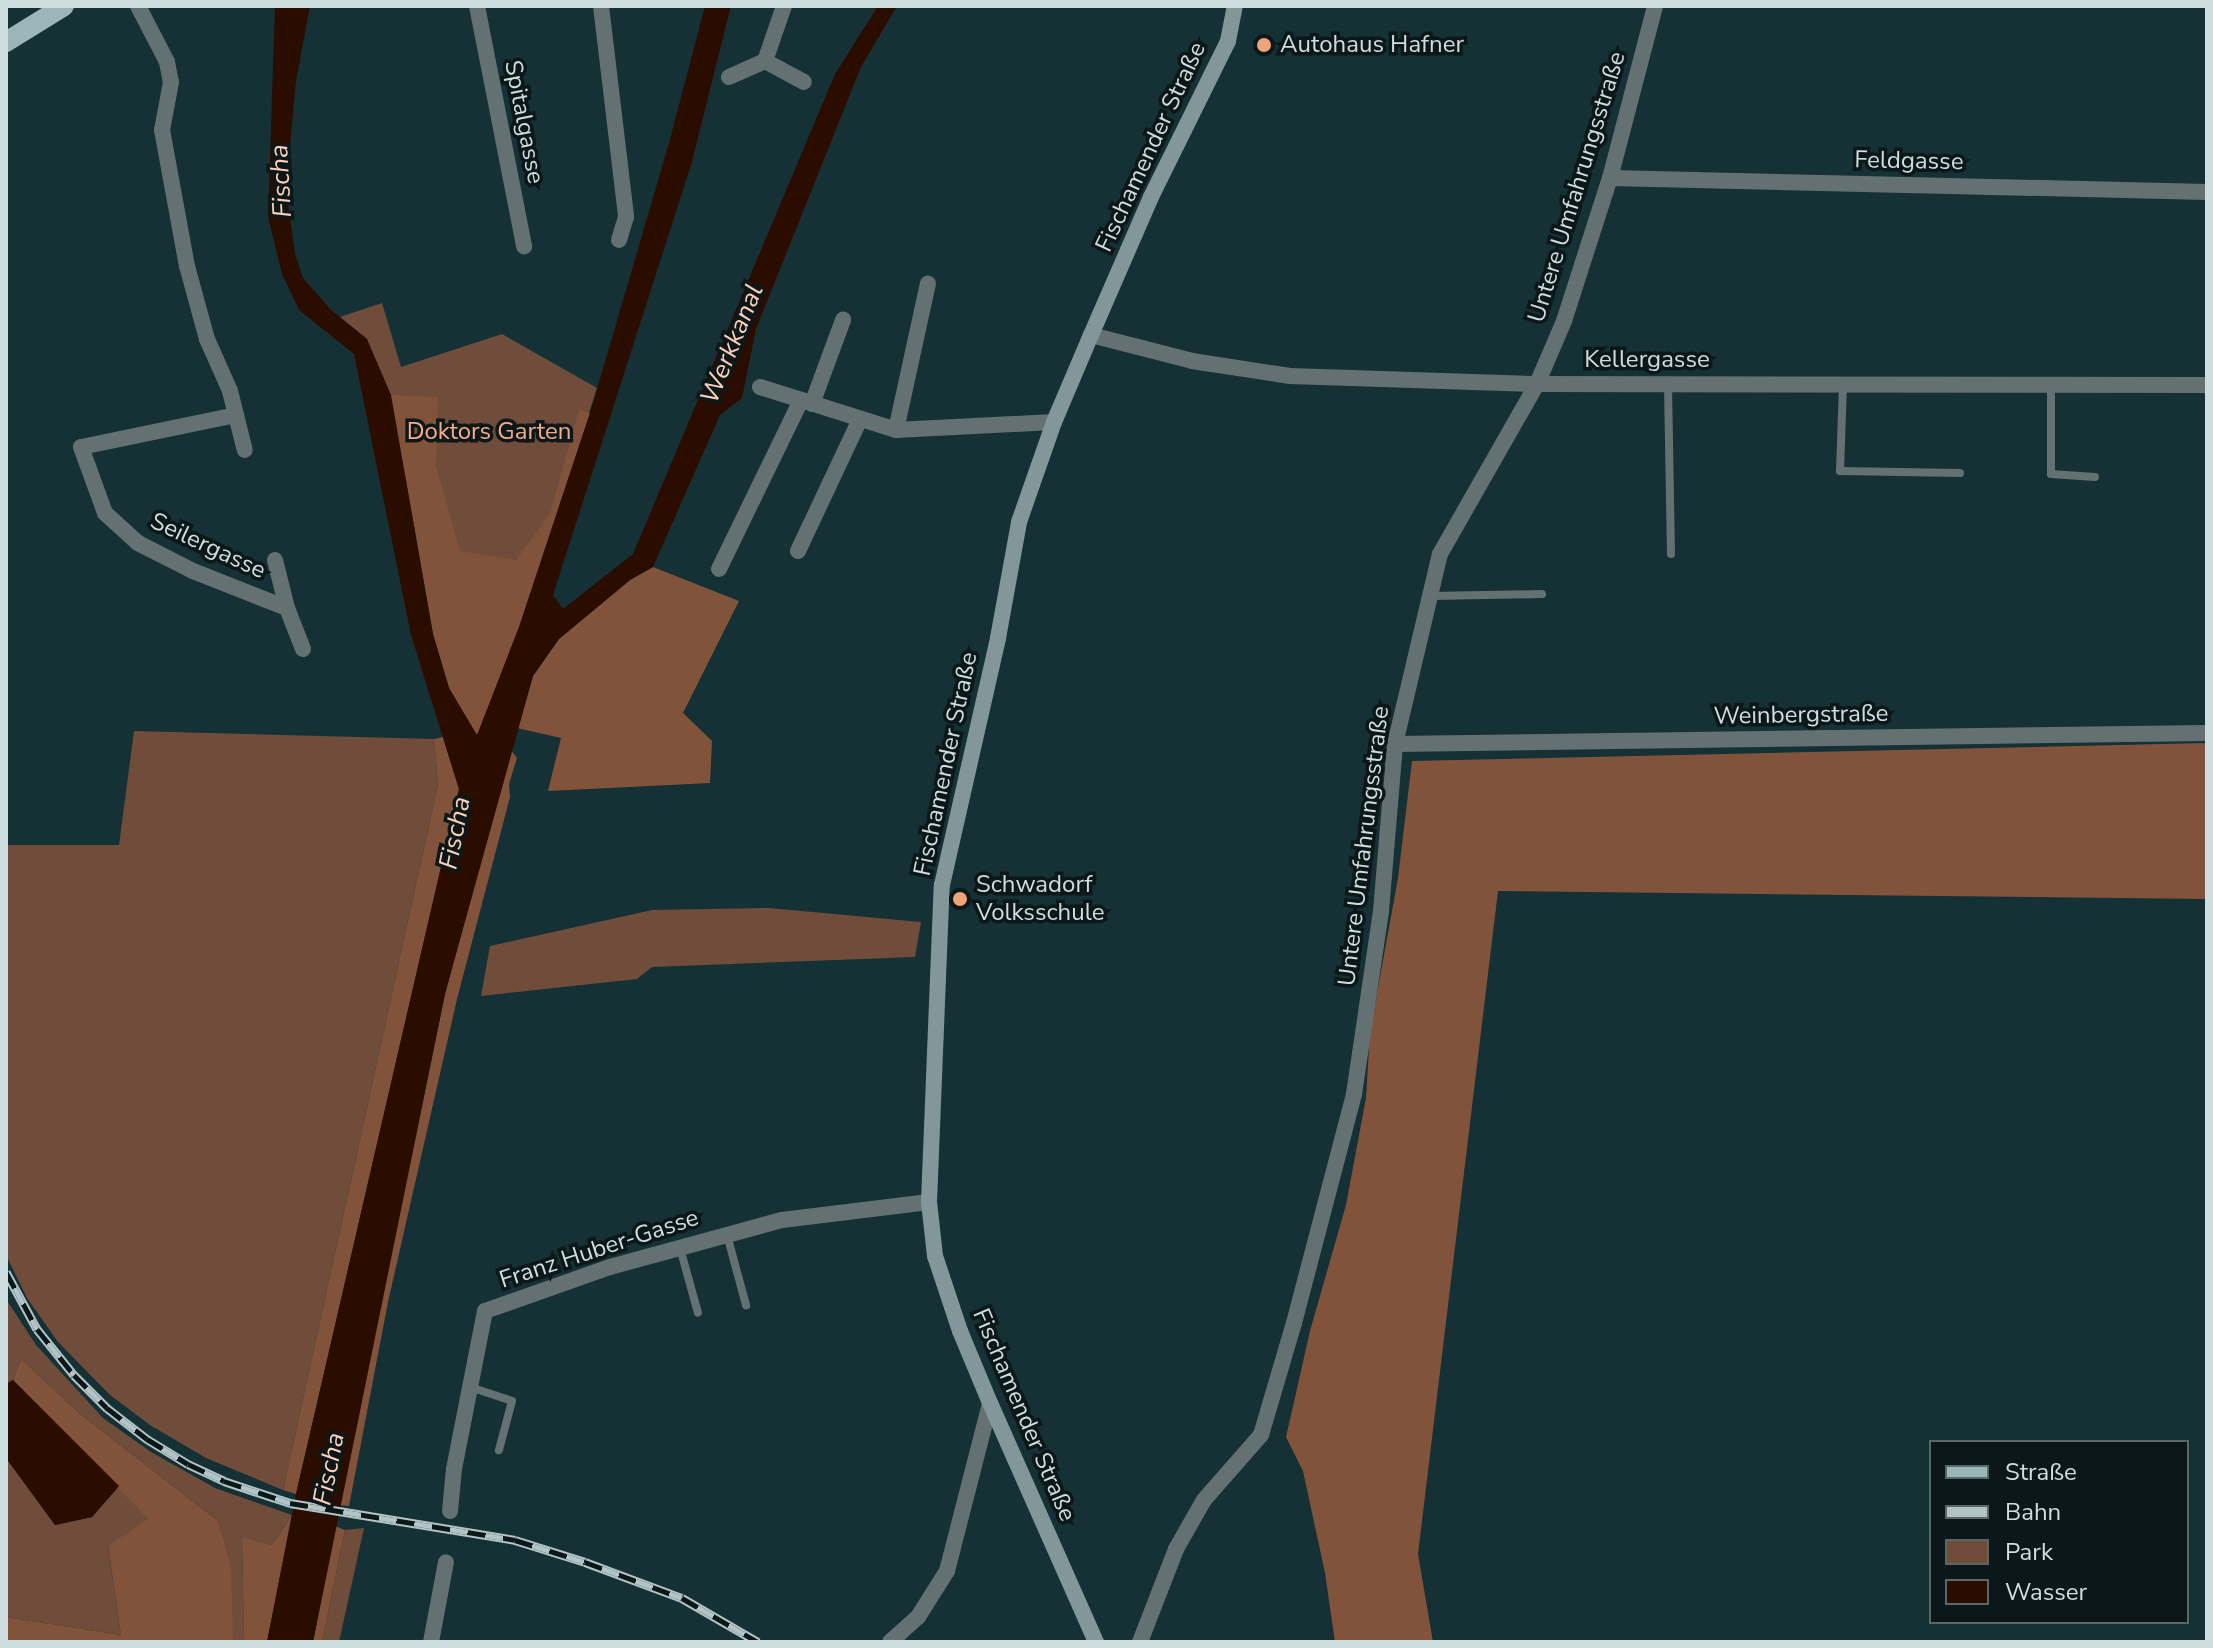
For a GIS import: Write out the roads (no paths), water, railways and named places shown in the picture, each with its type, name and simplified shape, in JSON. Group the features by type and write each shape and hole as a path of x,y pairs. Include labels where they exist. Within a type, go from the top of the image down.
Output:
{"main road":[{"path":"6,42 64,6"},
{"name":"Fischamender Straße","path":"1096,1642 990,1403 935,1256 929,1202 942,885 998,638 1019,522 1054,422 1091,335 1151,197 1228,41 1235,6"}],"street":[{"path":"138,6 167,62 171,82 162,130 184,252 207,339 230,391 245,450"},
{"name":"Spitalgasse","path":"477,6 524,246"},
{"path":"601,6 626,217 619,240"},
{"path":"729,77 765,61 784,6"},
{"name":"Untere Umfahrungsstraße","path":"1140,1642 1176,1549 1204,1500 1261,1435 1354,1094 1381,911 1395,744 1440,554 1537,384 1564,321 1610,178 1655,6"},
{"path":"765,61 804,82"},
{"name":"Feldgasse","path":"1610,178 2207,192"},
{"path":"896,430 928,283"},
{"path":"719,569 807,402 843,320"},
{"name":"Kellergasse","path":"1091,335 1192,361 1290,376 1537,384 2207,385"},
{"path":"760,387 896,430 1054,422"},
{"name":"Seilergasse","path":"236,415 81,447 105,513 138,543 193,571 287,608"},
{"path":"798,551 860,419"},
{"name":"Seilergasse","path":"275,560 287,608 303,649"},
{"name":"Weinbergstraße","path":"1395,744 2207,733"},
{"name":"Franz Huber-Gasse","path":"450,1511 485,1311 610,1267 782,1220 929,1202"},
{"path":"890,1642 918,1617 947,1571 990,1403"},
{"path":"431,1642 446,1562"}],"lane":[{"path":"1668,384 1671,554"},
{"path":"1843,385 1840,471 1960,473"},
{"path":"2051,385 2051,474 2095,477"},
{"path":"1430,596 1542,594"},
{"path":"726,1235 746,1305"},
{"path":"680,1247 698,1313"},
{"path":"470,1387 512,1401 499,1450"}],"water":[{"path":"275,6 310,6 296,81 286,188 295,254 303,278 331,310 367,339 391,395 433,634 449,688 477,735 519,627 590,413 669,143 705,6 731,6 692,162 553,595 563,609 633,554 835,74 878,6 897,6 861,67 756,329 742,398 720,415 653,567 630,580 559,639 533,676 445,994 313,1642 267,1642 296,1494 459,789 411,635 354,354 299,310 282,274 268,217"},
{"path":"13,1380 119,1486 92,1517 55,1525 6,1458 6,1384"}],"railway":[{"path":"6,1272 37,1329 74,1375 107,1408 147,1439 188,1464 224,1481 290,1503 515,1540 682,1598 758,1642"}],"place":[{"name":"Autohaus Hafner","path":"1264,45"},
{"name":"Schwadorf Volksschule","path":"960,899"}],"water label":[{"name":"Fischa","path":"281,181"},
{"name":"Werkkanal","path":"732,344"},
{"name":"Fischa","path":"455,833"},
{"name":"Fischa","path":"329,1469"}],"park label":[{"name":"Doktors Garten","path":"489,432"}]}
